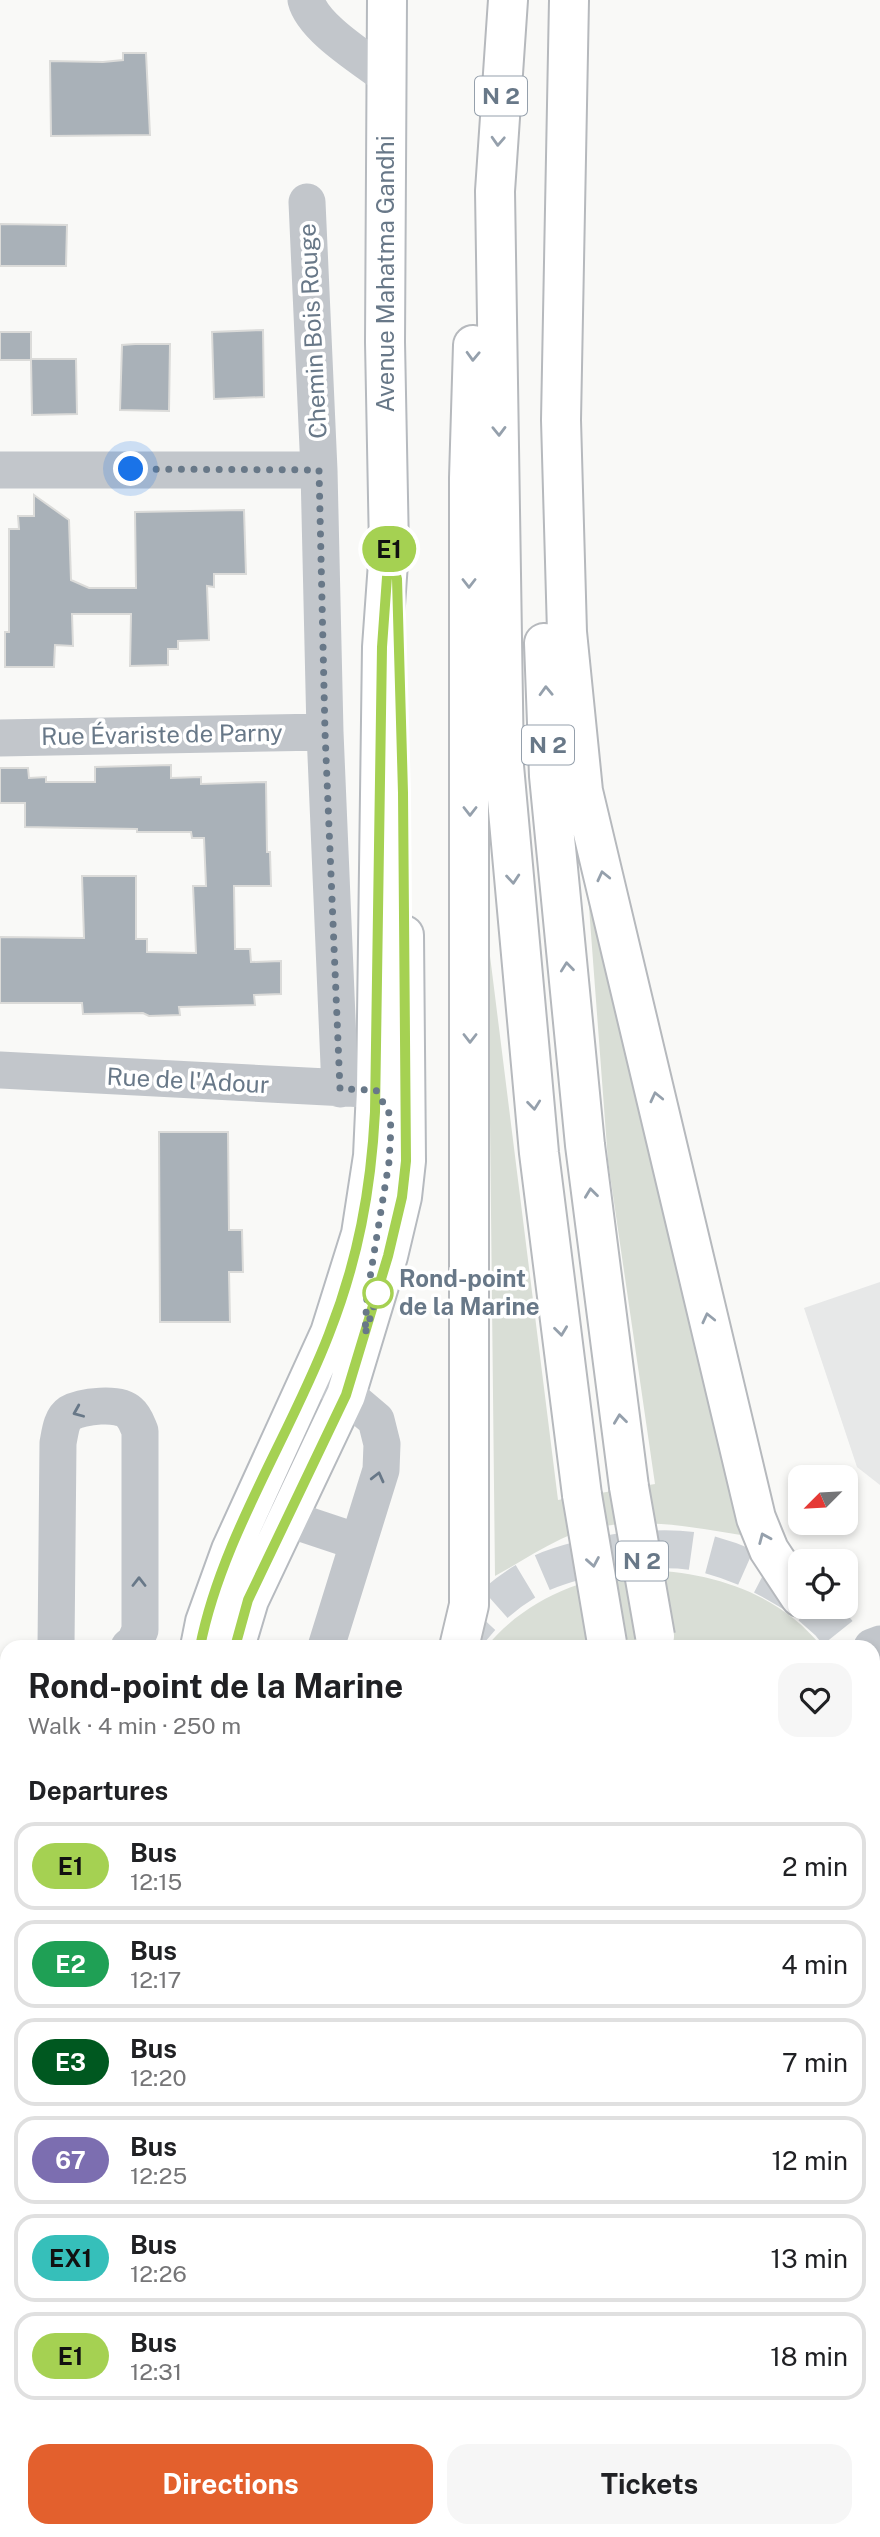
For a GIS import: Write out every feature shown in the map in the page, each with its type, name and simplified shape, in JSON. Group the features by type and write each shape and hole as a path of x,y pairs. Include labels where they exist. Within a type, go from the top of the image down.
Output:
{"main road":[{"name":"Avenue Mahatma Gandhi","path":"347,1334 373,1156 358,1089 389,549 385,342 387,0"},
{"name":"N 2","path":"508,0 495,191 504,766 539,1153 582,1495 606,1640"},
{"name":"N 2","path":"553,0 540,275 539,516 549,776 584,1145 629,1487 656,1640"},
{"path":"569,0 561,420 567,632 583,791 756,1518 769,1550 788,1579"},
{"path":"461,1640 469,1605 469,478 475,293 495,191"},
{"name":"Avenue Mahatma Gandhi","path":"286,1518 276,1497 280,1481 328,1386 347,1334 388,1256 402,1197 406,1161 403,793 397,579 389,549"},
{"name":"Avenue Mahatma Gandhi","path":"201,1640 205,1622 232,1550 328,1386"},
{"path":"237,1640 248,1600 286,1518"}],"street":[{"path":"306,0 307,6 327,30 385,75"},
{"name":"Chemin Bois Rouge","path":"307,202 319,470 325,732 358,1089"},
{"path":"0,470 319,470"},
{"name":"Rue Évariste de Parny","path":"0,738 325,732"},
{"name":"Rue de l'Adour","path":"0,1070 358,1089"},
{"path":"328,1386 376,1420 382,1444 381,1470 328,1640"},
{"path":"56,1640 58,1443 61,1425 69,1413 89,1407 117,1406 127,1410 140,1431 139,1630 136,1640"},
{"path":"286,1518 358,1542"}],"shaded area":[{"path":"586,867 747,1536 677,1525 606,1526 561,1539 495,1576 488,940 558,1500 655,1484 608,1161"},
{"path":"880,1282 880,1485 856,1465 804,1308"},
{"path":"642,1570 667,1571 717,1580 741,1588 785,1612 788,1619 793,1619 815,1640 493,1640 519,1616 556,1593 598,1579"}],"building":[{"path":"123,53 146,53 150,135 51,136 50,61 123,60"},
{"path":"0,224 67,225 66,266 0,266"},
{"path":"263,330 264,397 214,399 212,332"},
{"path":"0,332 31,332 31,359 76,359 77,414 32,415 31,360 0,360"},
{"path":"170,344 169,411 120,410 122,345"},
{"path":"34,495 69,520 71,580 89,588 136,588 135,512 244,510 246,574 214,574 214,587 207,586 209,640 178,641 178,649 168,649 168,665 130,666 131,614 72,614 73,646 55,645 54,667 5,667 5,632 9,632 9,529 19,529 18,516 34,516"},
{"path":"171,765 171,778 201,777 201,784 266,782 267,852 270,852 271,886 234,886 235,949 250,949 251,962 281,961 281,994 254,995 255,1005 179,1007 180,1015 149,1016 143,1013 83,1014 82,1003 0,1003 0,937 84,938 82,876 136,876 136,939 147,939 147,952 196,953 193,886 206,886 204,838 192,838 191,832 25,827 25,803 0,803 0,768 28,768 29,778 46,777 46,782 95,782 95,767"},
{"path":"159,1132 228,1132 229,1230 242,1230 243,1272 229,1272 230,1322 160,1322"}],"tunnel":[{"path":"463,1640 490,1608 531,1578 569,1563 616,1553 663,1549 703,1553 753,1571 788,1590"},
{"path":"826,1619 843,1640"}],"bus line":[{"name":"E1","path":"201,1640 205,1622 232,1550 330,1333 362,1234 373,1156 375,1112 382,647 389,549 397,579 403,793 406,1161 402,1197 381,1284 346,1395 248,1600 237,1640"}],"place":[{"name":"Rond-point de la Marine","path":"378,1293"}],"route":[{"path":"131,469 319,470 325,732 340,1089 376,1090 389,1113 391,1128 389,1162 367,1296 365,1334 381,1284 378,1293"}]}
